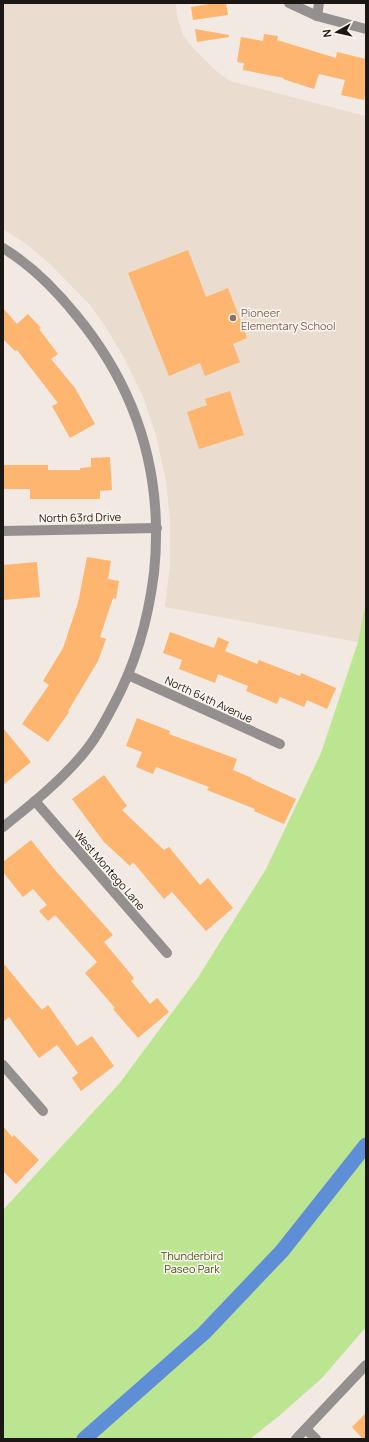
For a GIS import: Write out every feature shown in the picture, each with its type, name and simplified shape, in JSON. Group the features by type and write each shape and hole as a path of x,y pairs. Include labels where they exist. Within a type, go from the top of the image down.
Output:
{"street":[{"path":"289,3 317,16 366,29"},
{"path":"317,16 319,3"},
{"path":"3,248 41,277 67,304 93,336 114,368 139,425 148,458 155,500 156,528 150,602 135,659 128,675 90,745 67,771 35,801 3,827"},
{"name":"North 63rd Drive","path":"3,531 156,528"},
{"name":"North 64th Avenue","path":"128,675 280,744"},
{"name":"West Montego Lane","path":"35,801 167,953"},
{"path":"3,1065 43,1111"},
{"path":"296,1439 366,1365"},
{"path":"306,1429 316,1439"}],"shaded area":[{"name":"Pioneer Elementary School","path":"3,3 176,3 177,16 183,35 192,47 215,70 230,81 366,116 366,600 358,642 165,607 170,565 170,520 166,481 156,435 144,399 126,361 91,306 50,264 25,243 3,229"}],"green space":[{"name":"Thunderbird Paseo Park","path":"366,600 366,1327 322,1378 250,1439 3,1439 3,1210 119,1084 197,979 266,869 321,753 358,642"}],"building":[{"path":"215,3 226,3 228,15 193,20 191,7"},
{"path":"195,29 229,35 229,37 197,42"},
{"path":"264,34 278,36 277,40 336,58 337,52 366,59 366,93 364,100 341,95 345,80 319,74 314,89 283,79 284,78 243,70 244,63 237,62 241,37 263,41"},
{"path":"188,250 206,297 228,288 247,338 233,344 240,362 205,376 200,363 169,376 128,273"},
{"path":"3,308 17,324 28,314 41,328 39,329 58,354 51,359 75,388 95,424 70,438 52,406 58,403 17,350 15,351 3,339"},
{"path":"230,391 244,435 199,449 187,412 207,405 205,399"},
{"path":"110,457 112,490 100,491 100,499 30,499 30,489 3,489 3,465 48,465 48,470 80,470 80,468 91,467 91,458"},
{"path":"87,557 111,561 108,579 119,581 116,599 113,598 100,637 106,639 98,661 68,711 69,712 48,742 22,724 49,685 43,681 63,648 78,603"},
{"path":"37,562 40,597 3,600 3,565"},
{"path":"170,632 214,648 218,637 229,642 225,651 257,664 259,660 300,676 301,673 336,688 327,709 307,700 304,707 280,697 277,704 246,691 248,686 218,674 215,683 179,669 182,660 163,653"},
{"path":"137,718 170,731 169,734 237,759 233,770 296,799 284,824 254,811 255,809 207,790 209,787 156,767 153,774 136,767 142,752 126,746"},
{"path":"3,728 31,762 3,785"},
{"path":"104,775 127,806 122,810 164,850 169,847 200,885 208,878 233,908 206,931 172,892 164,899 133,862 130,866 104,842 72,799"},
{"path":"31,840 55,870 113,935 104,942 134,978 131,981 150,1004 157,998 169,1012 138,1038 85,973 97,962 55,915 48,921 39,911 47,905 33,889 23,897 3,872 3,862"},
{"path":"3,963 42,1010 48,1005 77,1046 92,1036 114,1066 81,1091 72,1078 78,1073 57,1045 39,1058 9,1017 3,1022"},
{"path":"3,1126 12,1137 14,1135 39,1160 16,1184 3,1171"},
{"path":"366,1413 366,1439 363,1439 352,1427"}],"waterway":[{"path":"84,1439 204,1333 282,1251 366,1145"}],"place":[{"name":"Pioneer Elementary School","path":"233,318"}]}
